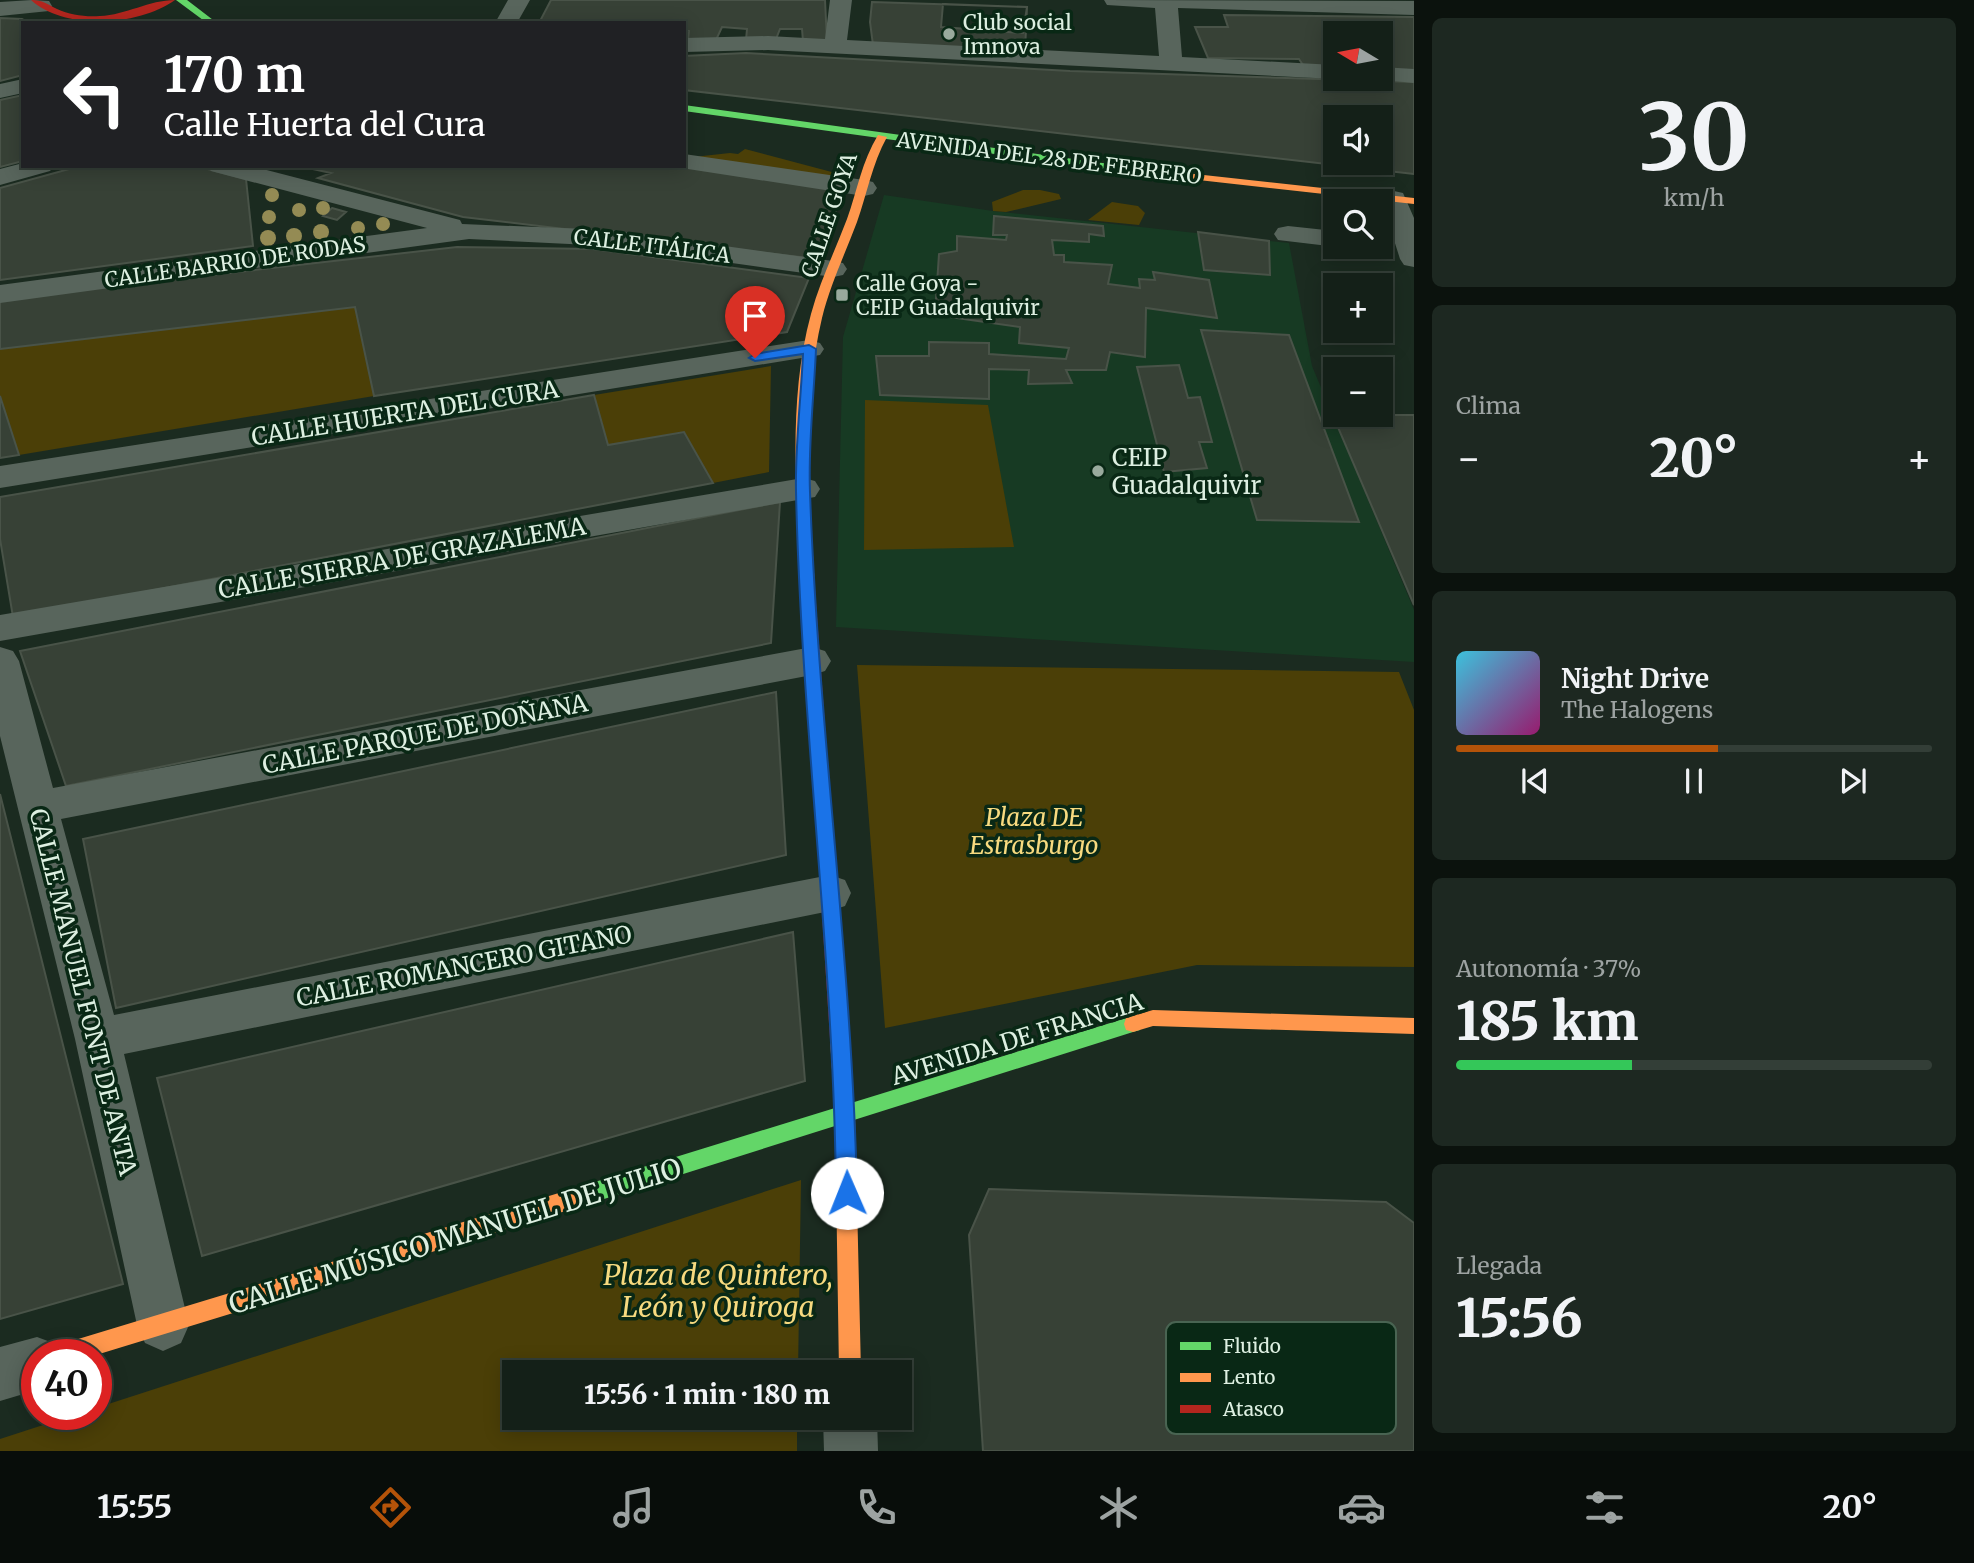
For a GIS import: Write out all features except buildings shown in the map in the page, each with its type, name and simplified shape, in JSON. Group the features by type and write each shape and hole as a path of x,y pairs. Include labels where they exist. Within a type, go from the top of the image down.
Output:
{"street":[{"path":"142,15 170,0"},
{"path":"181,0 210,21"},
{"path":"507,21 519,0"},
{"path":"835,47 841,0"},
{"path":"1115,0 1414,8"},
{"path":"1160,2 1171,65"},
{"path":"0,8 39,3 53,13 95,20 142,15 172,19"},
{"path":"686,45 768,43 1323,71"},
{"path":"1393,75 1414,76"},
{"path":"0,91 21,86"},
{"name":"AVENIDA DEL 28 DE FEBRERO","path":"686,108 1112,168 1404,200"},
{"name":"CALLE GOYA","path":"850,1360 845,1116 812,661 803,489 809,349 814,326 864,188 871,155 883,137"},
{"path":"686,162 864,188"},
{"path":"0,177 34,168"},
{"path":"228,168 469,231"},
{"path":"1393,247 1413,251 1404,200"},
{"name":"CALLE ITÁLICA","path":"469,231 610,238 833,269"},
{"name":"CALLE BARRIO DE RODAS","path":"0,294 469,231"},
{"path":"1288,234 1323,238"},
{"name":"CALLE HUERTA DEL CURA","path":"0,477 809,349"},
{"name":"CALLE SIERRA DE GRAZALEMA","path":"0,628 803,489"},
{"name":"CALLE MANUEL FONT DE ANTA","path":"0,661 98,1039 163,1325"},
{"name":"CALLE PARQUE DE DOÑANA","path":"38,807 812,661"},
{"name":"CALLE ROMANCERO GITANO","path":"98,1039 830,893"},
{"name":"AVENIDA DE FRANCIA","path":"845,1116 1153,1018 1414,1026"},
{"name":"CALLE MÚSICO MANUEL DE JULIO","path":"112,1340 845,1116"},
{"path":"0,1374 21,1368"},
{"path":"850,1430 851,1451"}],"shaded area":[{"name":"CEIP Guadalquivir","path":"884,195 993,211 1289,243 1312,366 1323,392 1323,427 1338,427 1414,610 1414,662 836,627 843,337"}],"green space":[{"path":"745,149 843,175 847,179 686,158 738,154"},
{"path":"1023,190 1059,194 1061,199 1006,212 993,211 992,202"},
{"path":"1112,202 1138,206 1145,213 1139,225 1088,220"},
{"path":"355,307 374,396 19,455 0,396 0,349"},
{"path":"771,366 769,472 713,483 684,432 608,445 594,395"},
{"path":"865,400 988,405 1014,547 864,550"},
{"name":"Plaza DE Estrasburgo","path":"857,665 1399,672 1414,710 1414,967 1197,965 885,1028"},
{"name":"Plaza de Quintero, León y Quiroga","path":"801,1180 798,1360 502,1360 502,1430 797,1430 797,1451 0,1451 0,1439 28,1430 112,1430 112,1403"}],"traffic: fast":[{"path":"181,0 210,21"},
{"path":"686,108 1131,170"},
{"path":"585,1195 1133,1024"}],"traffic: slow":[{"path":"808,589 803,458 808,360 821,300 882,137"},
{"path":"1131,170 1414,201"},
{"path":"1133,1024 1153,1018 1414,1026"},
{"path":"839,1039 845,1116 850,1360"},
{"path":"112,1340 585,1195"}],"traffic: jam":[{"path":"36,0 51,10 84,19 119,17 170,0"},
{"path":"808,589 839,1039"}],"place":[{"name":"Club social Imnova","path":"949,34"},
{"name":"Calle Goya - CEIP Guadalquivir","path":"842,295"},
{"name":"CEIP Guadalquivir","path":"1098,471"}],"route":[{"path":"755,358 809,349 803,489 812,661 845,1116 847,1193"}]}
